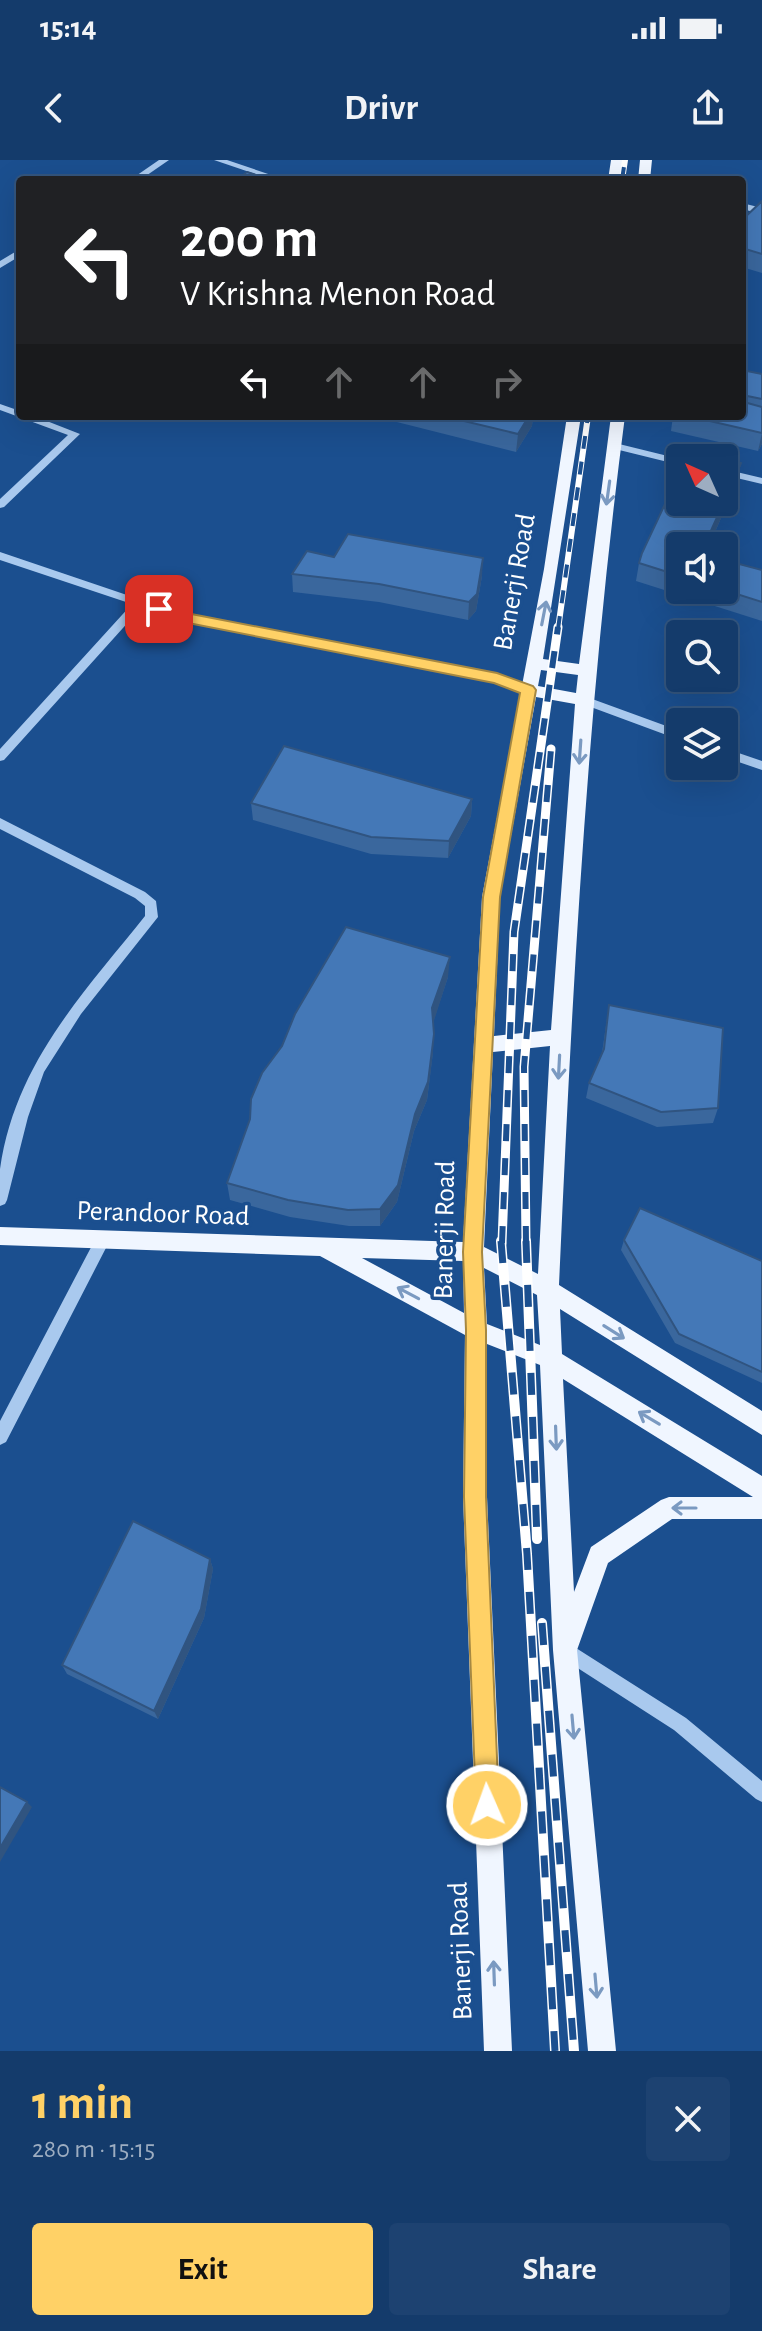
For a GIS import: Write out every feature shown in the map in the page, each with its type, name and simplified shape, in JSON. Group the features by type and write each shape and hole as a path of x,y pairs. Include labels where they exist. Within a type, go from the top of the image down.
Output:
{"main road":[{"name":"Banerji Road","path":"498,2051 475,1497 473,1252 491,897 552,569 573,420"},
{"path":"602,2051 565,1650 548,1290 560,1037 584,700 597,571 618,420"},
{"path":"534,664 587,670"},
{"path":"528,690 584,700"},
{"path":"483,1045 560,1037"},
{"name":"Perandoor Road","path":"0,1236 473,1252"},
{"name":"Perandoor Road","path":"324,1248 476,1330 553,1360 762,1489"},
{"path":"473,1252 548,1290 762,1424"},
{"path":"565,1650 599,1555 669,1508 762,1508"}],"street":[{"path":"140,176 165,160"},
{"path":"218,160 269,176"},
{"path":"0,505 75,434 36,420"},
{"path":"615,446 666,459"},
{"path":"738,475 762,481"},
{"path":"0,556 178,616 497,679 528,690"},
{"path":"0,757 139,603"},
{"path":"584,700 666,731"},
{"path":"738,757 762,766"},
{"path":"0,823 140,895 151,904 152,917 58,1037 38,1070 26,1100 0,1200"},
{"path":"0,1437 103,1239"},
{"path":"565,1650 680,1724 762,1793"}],"building":[{"path":"762,201 762,254 746,249 746,216"},
{"path":"746,371 762,374 762,399 747,396"},
{"path":"746,403 762,407 762,433 705,420 746,420"},
{"path":"460,420 527,420 518,434"},
{"path":"666,502 666,516 718,516 710,532 666,532 666,572 639,563"},
{"path":"348,534 483,558 477,594 469,602 379,584 292,574 307,551 334,557"},
{"path":"738,564 762,570 762,602 738,594"},
{"path":"284,746 472,799 449,841 371,837 251,803"},
{"path":"346,927 450,957 432,1008 434,1034 428,1082 415,1114 398,1185 380,1209 348,1210 288,1200 227,1183 250,1119 251,1099 262,1073 282,1046 295,1014"},
{"path":"609,1005 723,1028 718,1108 661,1112 589,1083 604,1049"},
{"path":"640,1208 762,1261 762,1372 679,1334 624,1240"},
{"path":"133,1521 210,1559 201,1609 154,1711 62,1665"},
{"path":"0,1787 27,1802 0,1848"}],"railway":[{"path":"623,176 625,160"},
{"path":"558,629 587,420"},
{"path":"502,1243 514,932 558,627"},
{"path":"526,1243 524,1067 551,749"},
{"path":"501,1241 527,1554 555,2051"},
{"path":"526,1241 537,1539"},
{"path":"542,1623 574,2051"}],"route":[{"path":"159,609 178,616 497,679 528,690 491,897 473,1252 475,1497 487,1805"}]}
